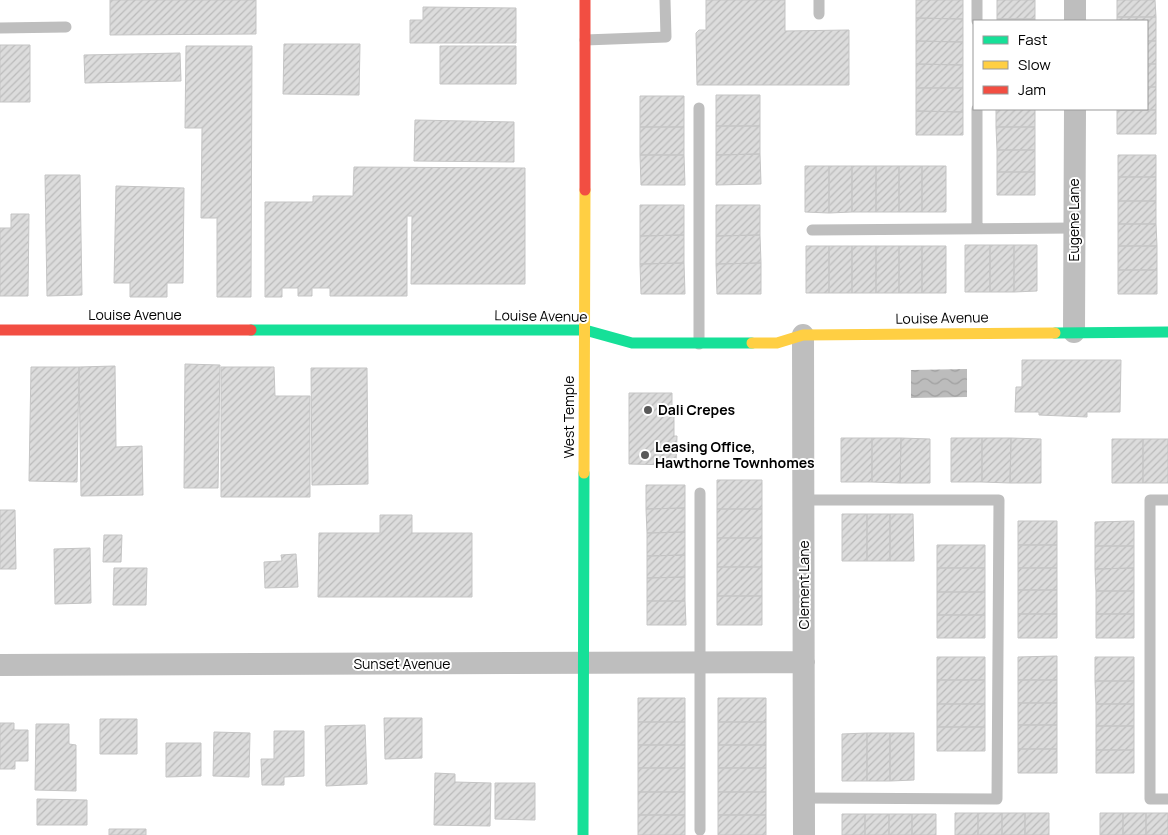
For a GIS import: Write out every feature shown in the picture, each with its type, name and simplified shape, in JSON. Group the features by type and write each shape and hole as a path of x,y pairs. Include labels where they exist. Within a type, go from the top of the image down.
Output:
{"street":[{"name":"West Temple","path":"583,835 585,0"},
{"path":"1075,0 1075,20"},
{"name":"Eugene Lane","path":"1074,332 1075,110"},
{"name":"Louise Avenue","path":"0,330 585,330 632,343 699,344 777,343 803,335 1168,332"},
{"name":"Clement Lane","path":"803,335 804,835"},
{"name":"Sunset Avenue","path":"0,665 804,662"}],"lane":[{"path":"585,40 666,37 665,0"},
{"path":"819,0 819,14"},
{"path":"977,0 977,20"},
{"path":"0,28 66,27"},
{"path":"699,108 699,344"},
{"path":"977,110 977,229"},
{"path":"812,230 1074,228"},
{"path":"700,493 700,830"},
{"path":"804,500 999,500 998,799 804,798"},
{"path":"1168,500 1150,500 1150,799 1168,799"}],"water":[{"path":"967,369 967,397 911,398 911,370"}],"building":[{"path":"110,0 256,0 256,34 110,35"},
{"path":"706,0 785,0 785,31 849,30 849,85 697,85 696,33 699,30 706,30"},
{"path":"916,0 963,0 963,19 916,18"},
{"path":"997,0 1035,0 1035,19 997,19"},
{"path":"1117,0 1155,0 1156,17 1117,17"},
{"path":"423,7 516,8 516,43 410,43 410,20 423,20"},
{"path":"1117,17 1156,17 1156,41 1148,41 1148,20 1117,20"},
{"path":"916,18 963,19 963,42 916,41"},
{"path":"997,19 1035,19 1035,20"},
{"path":"916,41 963,42 963,65 916,64"},
{"path":"1148,41 1156,41 1156,64 1148,64"},
{"path":"284,44 360,44 359,95 283,94"},
{"path":"0,45 30,45 30,102 0,102"},
{"path":"186,46 252,46 251,297 217,297 217,218 201,218 202,128 185,128"},
{"path":"440,46 516,46 516,84 440,84"},
{"path":"180,53 181,81 85,83 84,55"},
{"path":"916,64 963,65 963,88 916,88"},
{"path":"1148,64 1156,64 1156,87 1148,87"},
{"path":"1148,87 1156,87 1156,110 1148,110"},
{"path":"916,88 963,88 963,112 916,111"},
{"path":"716,95 760,95 760,126 716,126"},
{"path":"640,96 684,96 684,127 640,127"},
{"path":"996,110 1035,110 1035,127 996,127"},
{"path":"1117,110 1156,110 1156,134 1117,134"},
{"path":"916,111 963,112 963,135 916,135"},
{"path":"415,120 514,122 514,162 414,161"},
{"path":"716,126 760,126 760,154 716,155"},
{"path":"640,127 684,127 684,155 640,155"},
{"path":"996,127 1035,127 1035,150 997,150"},
{"path":"997,150 1035,150 1035,172 997,172"},
{"path":"760,154 761,184 716,185 716,155"},
{"path":"640,155 684,155 685,185 641,185"},
{"path":"1118,155 1156,155 1156,177 1118,177"},
{"path":"805,166 829,166 829,213 805,212"},
{"path":"829,166 852,166 852,212 829,213"},
{"path":"852,166 876,166 876,212 852,212"},
{"path":"876,166 899,166 899,212 876,212"},
{"path":"899,166 922,166 922,212 899,212"},
{"path":"922,166 946,166 946,212 922,212"},
{"path":"354,167 525,168 525,284 411,284 412,216 407,216 407,296 330,296 330,288 312,288 312,296 298,296 298,288 282,288 282,297 265,297 265,202 313,202 313,196 353,196"},
{"path":"997,172 1035,172 1035,195 997,195"},
{"path":"45,175 80,175 82,295 47,296"},
{"path":"1118,177 1156,177 1156,201 1118,201"},
{"path":"116,186 184,188 183,283 167,283 167,297 130,297 130,283 114,283"},
{"path":"1118,201 1156,201 1156,224 1118,224"},
{"path":"640,205 684,205 684,235 640,236"},
{"path":"716,205 760,205 760,235 716,236"},
{"path":"11,214 29,214 28,296 0,296 0,228 11,228"},
{"path":"1118,224 1156,224 1157,246 1118,246"},
{"path":"684,235 684,263 640,264 640,236"},
{"path":"760,235 761,263 716,264 716,236"},
{"path":"965,245 990,245 990,292 965,292"},
{"path":"990,245 1014,245 1014,292 990,292"},
{"path":"1014,245 1037,245 1037,291 1014,292"},
{"path":"806,246 829,246 829,293 806,293"},
{"path":"829,246 852,246 852,293 829,293"},
{"path":"852,246 876,246 876,293 852,293"},
{"path":"876,246 899,246 899,293 876,293"},
{"path":"899,246 922,246 922,293 899,293"},
{"path":"922,246 946,246 946,293 922,293"},
{"path":"1118,246 1157,246 1157,270 1118,270"},
{"path":"684,263 685,294 641,294 640,264"},
{"path":"761,263 761,294 717,294 716,264"},
{"path":"1118,270 1157,270 1157,294 1118,294"},
{"path":"1022,360 1121,360 1120,412 1087,412 1087,417 1039,415 1039,412 1015,412 1016,387 1022,387"},
{"path":"185,364 220,365 218,488 184,488"},
{"path":"115,366 116,447 142,446 143,495 81,496 79,367"},
{"path":"31,367 79,367 77,482 29,481"},
{"path":"221,367 274,367 275,396 310,396 310,497 221,497"},
{"path":"311,368 367,368 368,484 312,485"},
{"path":"629,393 672,393 674,436 677,436 676,465 629,464"},
{"path":"841,438 872,438 872,482 841,482"},
{"path":"872,438 901,438 900,483 872,482"},
{"path":"901,438 930,439 930,483 900,483"},
{"path":"951,438 982,438 982,482 951,482"},
{"path":"982,438 1011,438 1010,483 982,482"},
{"path":"1011,438 1041,439 1041,483 1010,483"},
{"path":"1112,439 1143,439 1143,483 1112,483"},
{"path":"1143,439 1168,439 1168,483 1143,483"},
{"path":"717,480 762,480 762,509 717,509"},
{"path":"646,485 685,485 685,508 646,509"},
{"path":"685,508 685,532 647,533 646,509"},
{"path":"717,509 762,509 762,538 717,538"},
{"path":"0,510 15,510 16,569 0,569"},
{"path":"842,514 867,514 867,561 842,561"},
{"path":"867,514 890,514 890,561 867,561"},
{"path":"890,514 913,514 914,561 890,561"},
{"path":"380,515 412,515 412,533 472,533 472,597 318,597 319,533 380,533"},
{"path":"1018,521 1057,521 1057,545 1018,545"},
{"path":"1134,521 1134,546 1095,546 1095,522"},
{"path":"685,532 685,555 647,556 647,533"},
{"path":"104,535 122,535 121,562 103,562"},
{"path":"717,538 762,538 762,567 717,567"},
{"path":"937,545 985,545 985,568 937,568"},
{"path":"1018,545 1057,545 1057,568 1018,568"},
{"path":"1095,546 1134,546 1134,568 1095,569"},
{"path":"90,548 91,603 55,604 54,549"},
{"path":"296,554 298,587 265,588 264,562 282,561 281,555"},
{"path":"685,555 685,577 647,578 647,556"},
{"path":"717,567 762,567 762,596 717,596"},
{"path":"114,568 147,568 146,605 113,605"},
{"path":"937,568 985,568 985,592 937,592"},
{"path":"1018,568 1057,568 1057,590 1018,590"},
{"path":"1134,568 1134,591 1096,591 1095,569"},
{"path":"685,577 685,601 647,601 647,578"},
{"path":"1018,590 1057,590 1057,614 1018,614"},
{"path":"1096,591 1134,591 1134,614 1096,614"},
{"path":"937,592 985,592 985,615 937,615"},
{"path":"717,596 762,596 762,625 717,625"},
{"path":"647,601 685,601 686,625 647,625"},
{"path":"1018,614 1057,614 1057,638 1018,638"},
{"path":"1096,614 1134,614 1134,638 1096,638"},
{"path":"937,615 985,615 985,638 937,638"},
{"path":"1057,656 1057,680 1018,680 1018,657"},
{"path":"937,657 985,657 985,680 937,680"},
{"path":"1095,657 1134,657 1134,681 1095,681"},
{"path":"937,680 985,680 985,704 937,704"},
{"path":"1018,680 1057,680 1057,703 1018,703"},
{"path":"1095,681 1134,681 1134,704 1096,704"},
{"path":"638,698 685,698 685,722 638,722"},
{"path":"718,698 766,698 766,722 718,722"},
{"path":"1018,703 1057,703 1057,725 1018,725"},
{"path":"937,704 985,704 985,727 937,727"},
{"path":"1096,704 1134,704 1134,726 1096,726"},
{"path":"384,718 422,718 422,758 385,759"},
{"path":"100,719 137,719 137,754 100,754"},
{"path":"638,722 685,722 685,745 638,745"},
{"path":"718,722 766,722 766,745 718,745"},
{"path":"0,723 14,723 14,730 28,730 28,761 15,761 15,769 0,769"},
{"path":"36,724 69,724 69,744 76,745 76,791 35,790"},
{"path":"365,725 367,784 326,786 325,726"},
{"path":"1018,725 1057,725 1057,749 1018,749"},
{"path":"1096,726 1134,726 1134,750 1096,750"},
{"path":"937,727 985,727 985,751 937,751"},
{"path":"274,731 304,731 304,776 284,777 284,785 262,785 261,759 274,759"},
{"path":"214,732 250,733 249,777 213,776"},
{"path":"867,733 890,733 890,781 867,781"},
{"path":"867,733 867,781 842,781 842,734"},
{"path":"890,733 914,733 914,780 890,781"},
{"path":"166,743 201,743 201,776 166,777"},
{"path":"638,745 685,745 685,768 638,768"},
{"path":"718,745 766,745 766,768 718,768"},
{"path":"1018,749 1057,749 1057,773 1018,773"},
{"path":"1096,750 1134,750 1134,773 1096,773"},
{"path":"638,768 685,768 685,792 638,792"},
{"path":"718,768 766,768 766,792 718,792"},
{"path":"435,773 455,774 455,782 491,783 490,826 434,825"},
{"path":"495,783 535,783 535,820 495,819"},
{"path":"638,792 685,792 685,815 638,815"},
{"path":"718,792 766,792 766,815 718,815"},
{"path":"37,799 87,800 87,825 37,825"},
{"path":"955,813 978,813 978,835 955,835"},
{"path":"978,813 1002,813 1002,835 978,835"},
{"path":"1002,813 1025,813 1025,835 1002,835"},
{"path":"1025,813 1049,813 1049,835 1025,835"},
{"path":"1100,813 1123,813 1123,835 1100,835"},
{"path":"1123,813 1146,813 1146,835 1123,835"},
{"path":"1146,813 1168,813 1168,835 1146,835"},
{"path":"842,814 865,814 865,835 842,835"},
{"path":"865,814 889,814 889,835 865,835"},
{"path":"889,814 912,814 912,835 889,835"},
{"path":"912,814 936,814 936,835 912,835"},
{"path":"638,815 685,815 685,835 638,835"},
{"path":"718,815 766,815 766,835 718,835"},
{"path":"109,829 146,829 146,835 109,835"}],"traffic: fast":[{"path":"251,330 585,330 632,343 752,343"},
{"path":"1055,333 1168,332"},
{"path":"583,835 584,473"}],"traffic: slow":[{"path":"584,473 585,190"},
{"path":"752,343 777,343 803,335 1055,333"}],"traffic: jam":[{"path":"585,0 585,190"},
{"path":"0,330 251,330"}],"place":[{"name":"Dali Crepes","path":"648,410"},
{"name":"Leasing Office, Hawthorne Townhomes","path":"645,455"}]}
